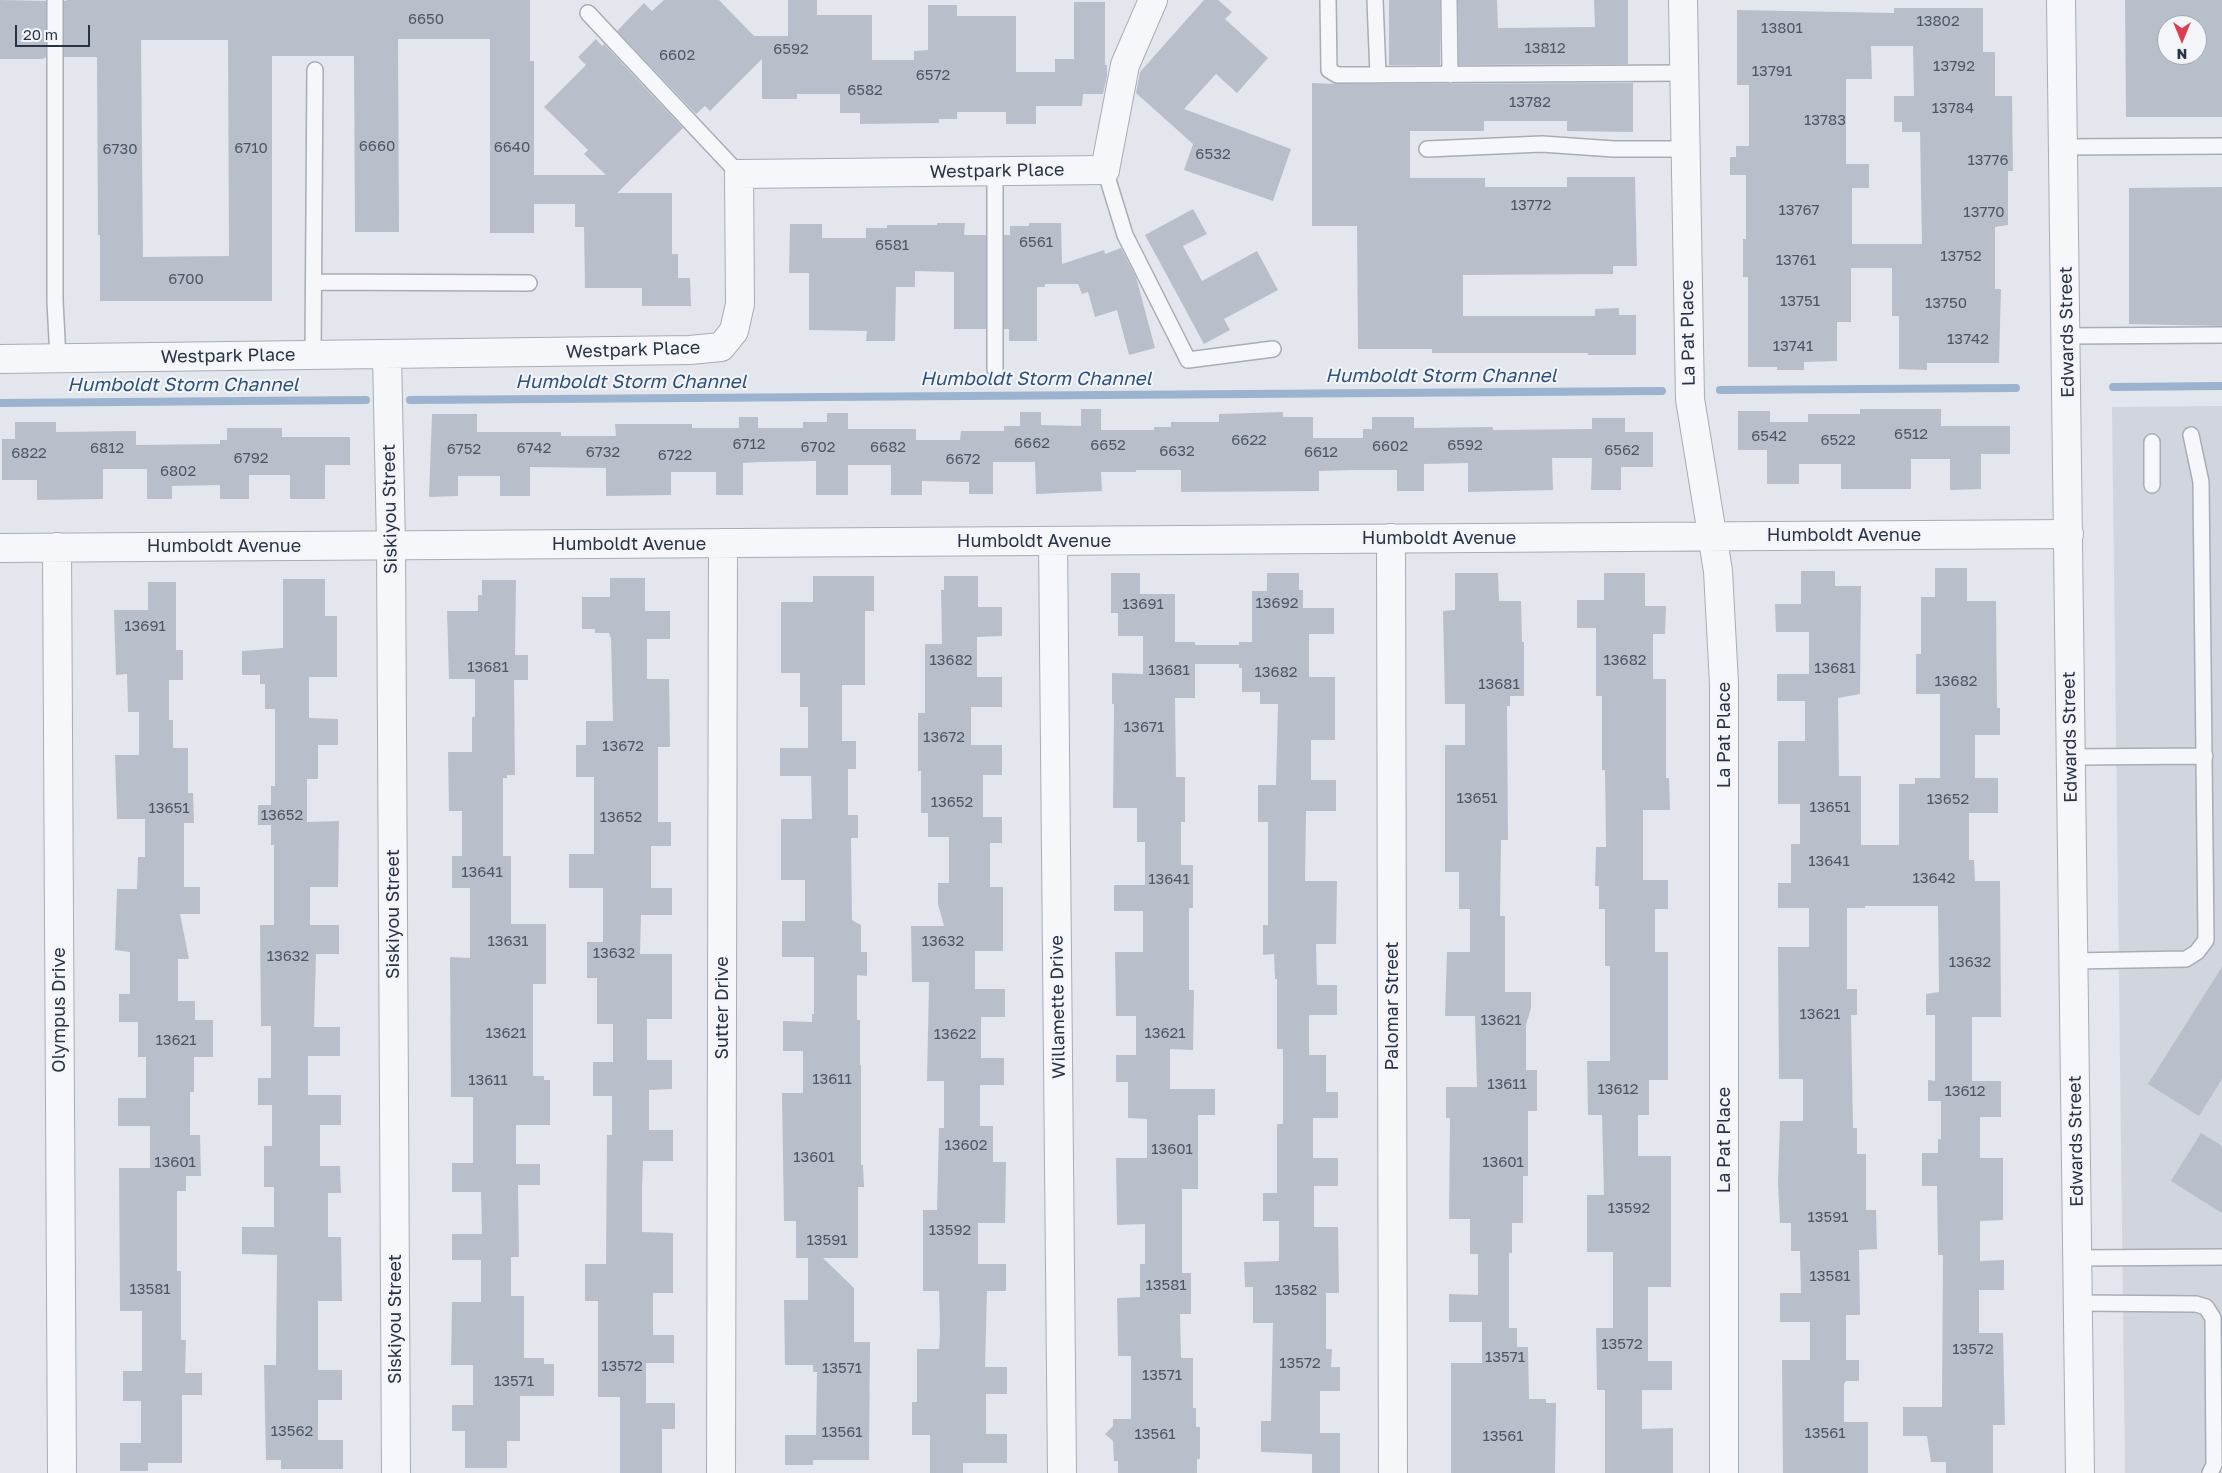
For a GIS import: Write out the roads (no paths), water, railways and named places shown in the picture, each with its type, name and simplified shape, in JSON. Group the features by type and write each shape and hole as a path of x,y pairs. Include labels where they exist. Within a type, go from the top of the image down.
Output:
{"street":[{"path":"1105,170 1126,65 1154,0"},
{"name":"La Pat Place","path":"1683,0 1689,390 1713,536 1721,607 1724,684 1724,1473"},
{"name":"Edwards Street","path":"2062,0 2080,1473"},
{"name":"Westpark Place","path":"0,360 690,350 722,347 734,331 740,304 739,174 1105,170"},
{"name":"Siskiyou Street","path":"387,355 391,545 396,1473"},
{"name":"Humboldt Avenue","path":"0,548 2068,534"},
{"name":"Palomar Street","path":"1391,538 1393,1473"},
{"name":"Willamette Drive","path":"1053,541 1062,1473"},
{"name":"Sutter Drive","path":"721,1473 722,543"},
{"name":"Olympus Drive","path":"57,547 62,1473"}],"lane":[{"path":"55,0 55,291 58,359"},
{"path":"1328,0 1329,70 1337,75 1684,73"},
{"path":"1375,0 1378,75"},
{"path":"1449,0 1450,75"},
{"path":"588,14 739,174"},
{"path":"313,355 315,70"},
{"path":"1427,149 1542,144 1614,149 1686,150"},
{"path":"2064,147 2222,146"},
{"path":"1105,170 1126,236 1188,360 1273,349"},
{"path":"995,171 995,369"},
{"path":"314,282 529,283"},
{"path":"2067,336 2222,335"},
{"path":"2073,961 2186,960 2197,952 2206,940 2201,482 2191,435"},
{"path":"2152,442 2152,485"},
{"path":"2071,758 2205,756"},
{"path":"2078,1258 2222,1257"},
{"path":"2079,1303 2196,1304 2206,1307 2213,1318 2214,1465 2210,1473"}],"waterway":[{"name":"Humboldt Storm Channel","path":"2113,387 2222,386"},
{"path":"1720,390 2016,388"},
{"name":"Humboldt Storm Channel","path":"410,400 1662,391"},
{"name":"Humboldt Storm Channel","path":"0,403 366,400"}]}
